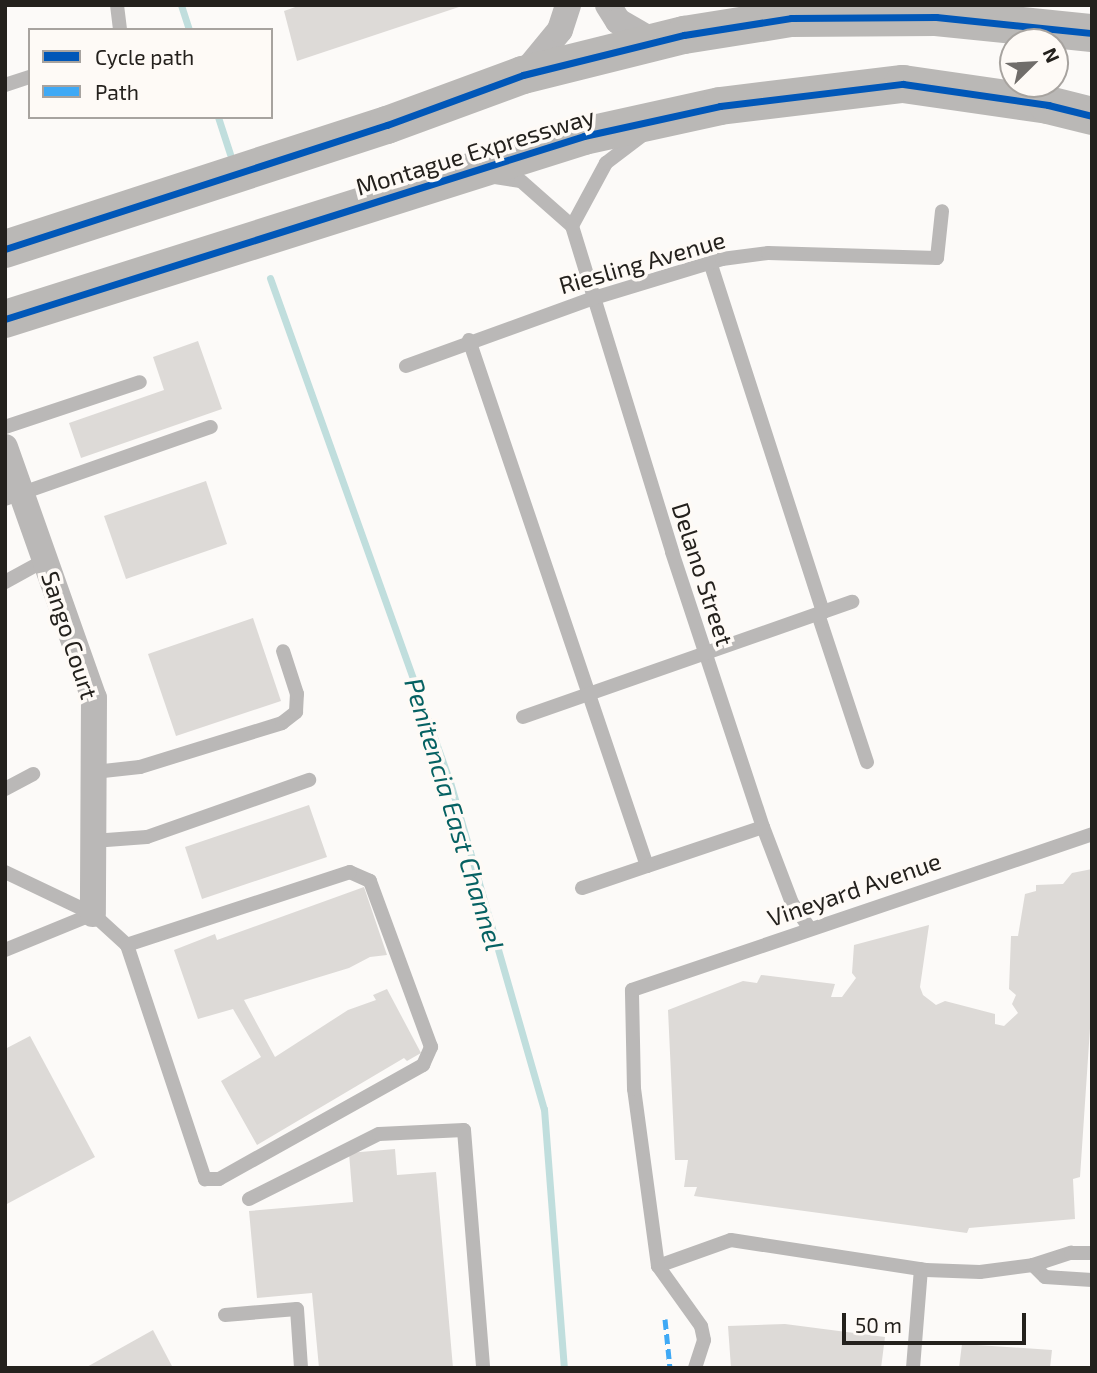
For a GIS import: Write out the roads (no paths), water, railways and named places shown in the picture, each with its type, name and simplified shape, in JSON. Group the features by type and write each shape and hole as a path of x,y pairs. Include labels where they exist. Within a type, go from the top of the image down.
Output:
{"highway":[{"name":"Montague Expressway","path":"5,249 523,75 652,41 791,18 936,17 1092,33"},
{"name":"Montague Expressway","path":"5,319 584,136 720,106 903,84 1048,105 1092,116"}],"street":[{"path":"523,75 560,30 568,5"},
{"path":"608,5 618,21 652,41"},
{"name":"Sango Court","path":"5,447 13,495 45,560 94,698 93,914"}],"lane":[{"path":"117,5 120,28"},
{"path":"5,85 28,78"},
{"path":"466,173 521,181 572,226 606,163 666,118"},
{"name":"Riesling Avenue","path":"406,366 469,340 710,262 768,253 937,258 942,211"},
{"name":"Delano Street","path":"572,226 704,653 763,827 792,903 809,927"},
{"path":"710,262 867,762"},
{"path":"469,340 647,866"},
{"path":"5,427 140,382"},
{"path":"13,495 211,427"},
{"path":"5,582 45,560"},
{"path":"523,717 852,601"},
{"path":"94,772 140,767 282,723 296,712 297,694 283,651"},
{"path":"5,789 33,774"},
{"path":"93,841 148,837 309,780"},
{"path":"582,888 763,827"},
{"name":"Vineyard Avenue","path":"658,1266 634,1089 632,990 809,927 1092,834"},
{"path":"5,872 93,914 127,945 205,1179 219,1179 423,1065 431,1047 370,880 351,872 127,945"},
{"path":"5,950 93,914"},
{"path":"249,1199 379,1134 464,1130 483,1368"},
{"path":"695,1368 704,1340 701,1326 658,1266 731,1240 920,1269 980,1272 1033,1265 1071,1253 1092,1254"},
{"path":"1033,1265 1045,1277 1092,1280"},
{"path":"913,1368 920,1269"},
{"path":"225,1315 297,1308 301,1368"}],"waterway":[{"name":"Penitencia East Channel","path":"181,5 188,28"},
{"name":"Penitencia East Channel","path":"219,119 230,154"},
{"name":"Penitencia East Channel","path":"270,278 450,782 544,1109 564,1368"}]}
